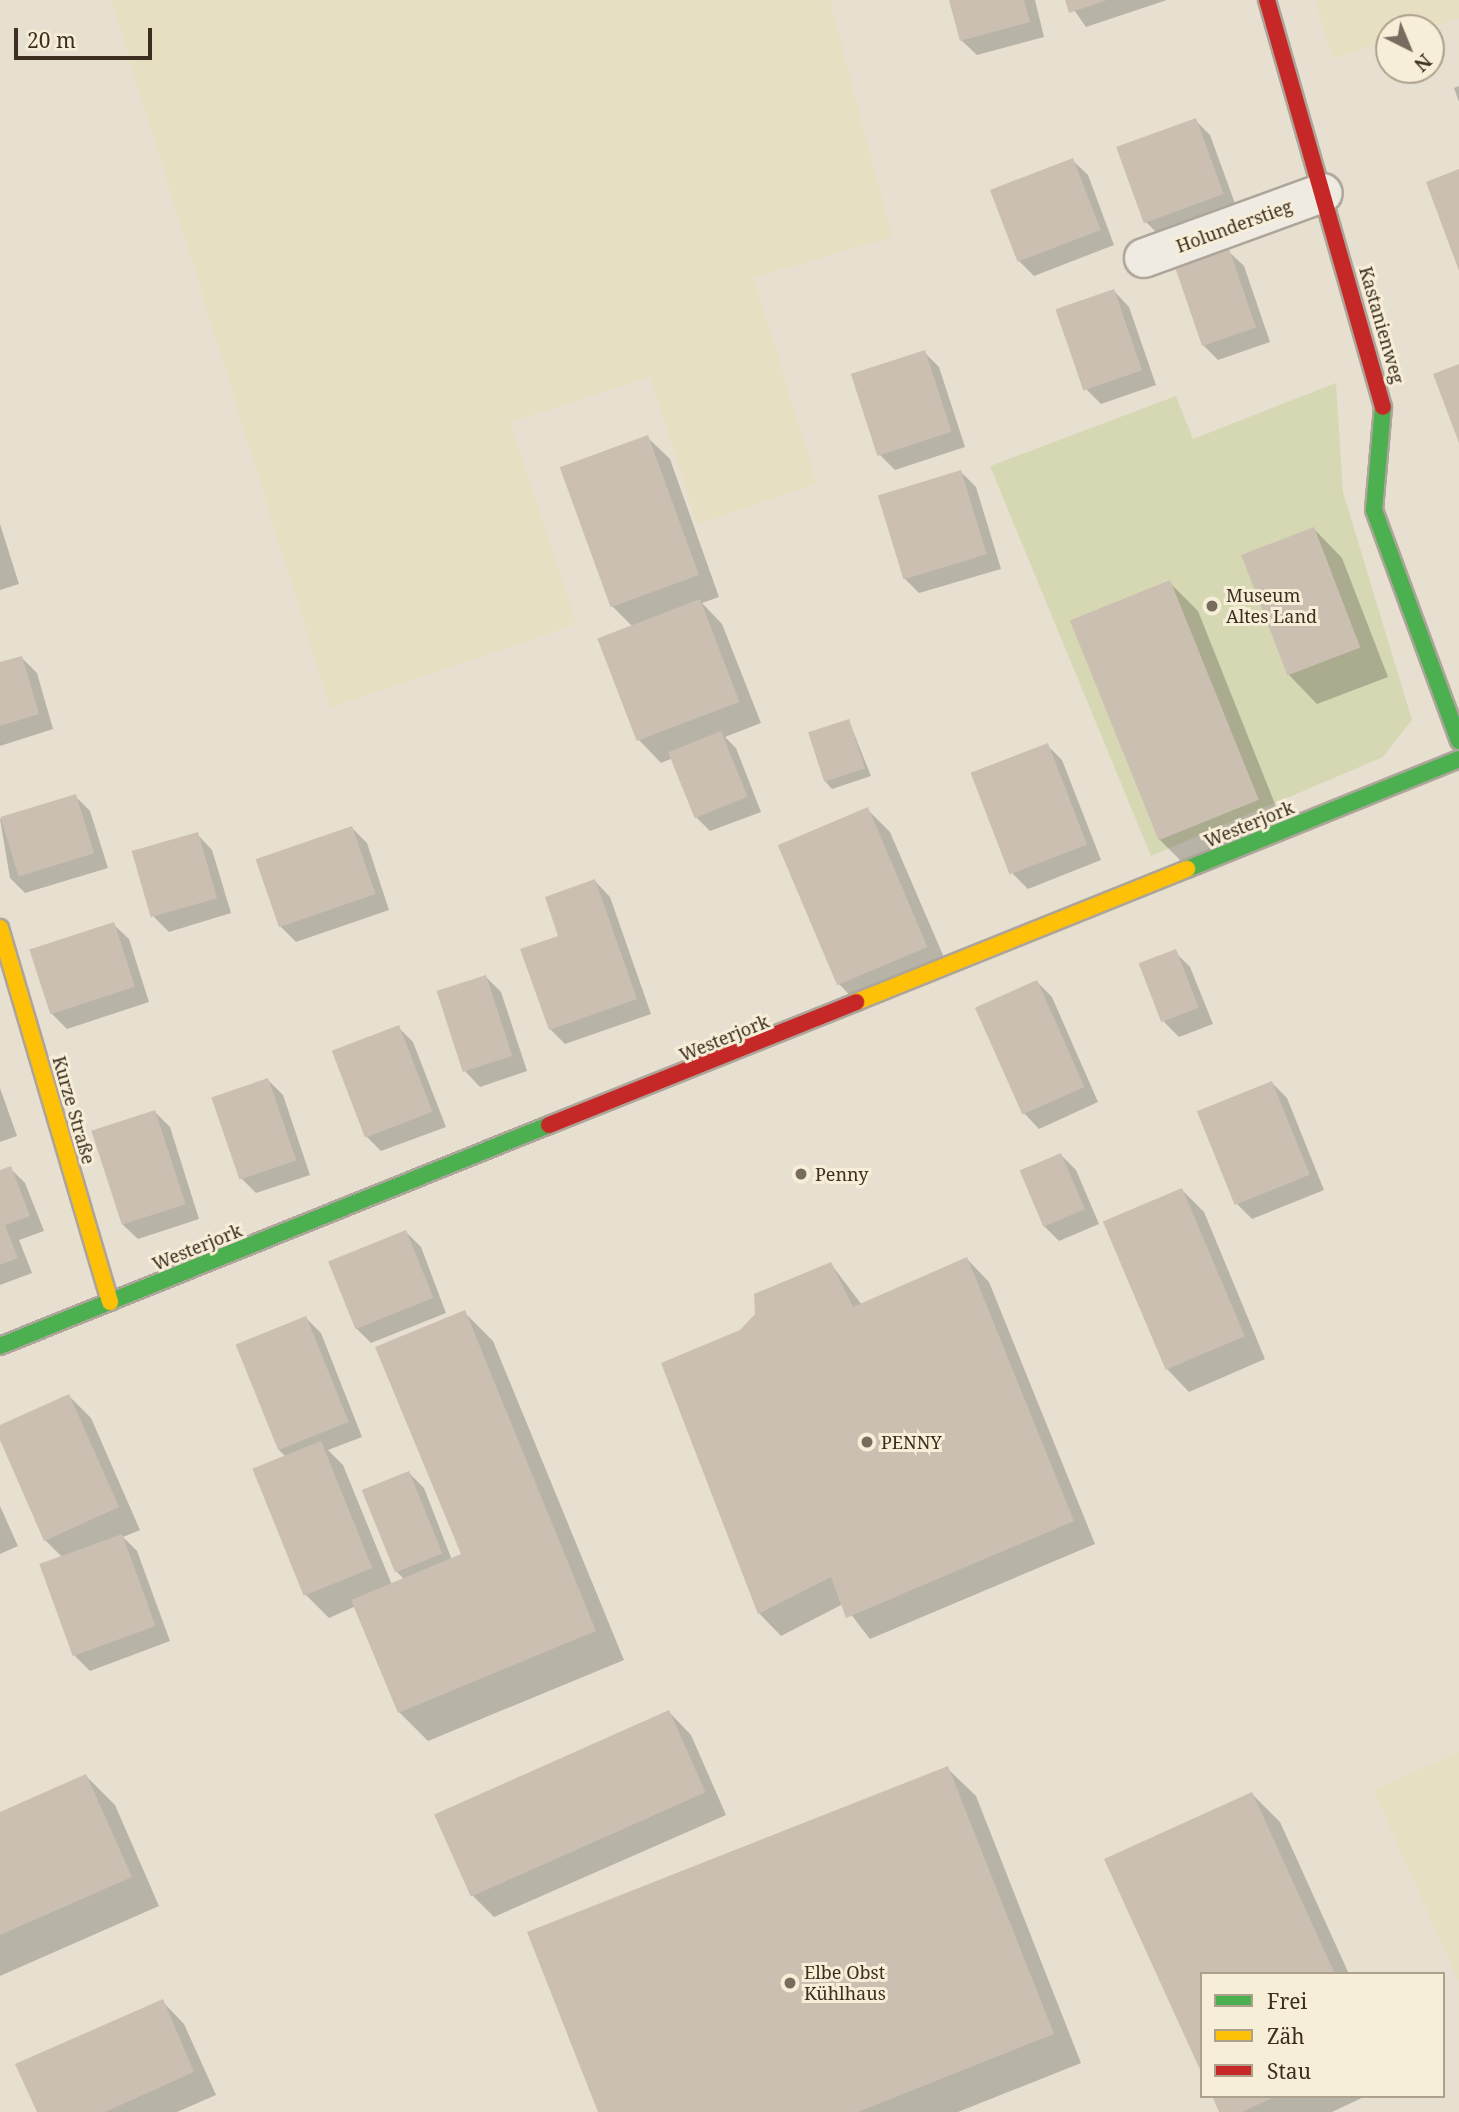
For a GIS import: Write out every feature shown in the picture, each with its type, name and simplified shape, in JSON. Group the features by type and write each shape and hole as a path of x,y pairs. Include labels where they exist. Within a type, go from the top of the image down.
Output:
{"main road":[{"name":"Kastanienweg","path":"1267,0 1384,401 1374,510 1459,741"},
{"name":"Westerjork","path":"0,1346 1459,759"},
{"name":"Kurze Straße","path":"0,928 110,1302"}],"street":[{"name":"Holunderstieg","path":"1144,258 1323,193"}],"shaded area":[{"path":"111,0 830,0 892,237 754,278 817,484 697,525 650,377 510,422 576,624 330,708"},
{"path":"1315,0 1459,0 1459,18 1445,23 1445,14 1375,14 1375,46 1333,59"},
{"path":"1459,1752 1459,1982 1373,1790"}],"green space":[{"name":"Museum Altes Land","path":"1336,383 1343,492 1412,720 1383,757 1151,856 990,466 1176,396 1193,439"}],"building":[{"path":"949,0 1024,0 1030,22 960,41"},
{"path":"1065,0 1107,0 1069,13"},
{"path":"1196,118 1224,194 1144,223 1116,147"},
{"path":"1073,158 1101,230 1018,262 990,190"},
{"path":"1459,169 1459,271 1426,182"},
{"path":"1229,249 1256,327 1202,346 1175,268"},
{"path":"1114,289 1142,370 1083,390 1055,309"},
{"path":"925,350 952,432 877,456 851,374"},
{"path":"1459,364 1459,443 1433,374"},
{"path":"648,435 699,575 611,607 560,467"},
{"path":"961,470 987,554 904,580 878,495"},
{"path":"1314,527 1360,647 1287,675 1241,555"},
{"path":"1170,580 1259,800 1159,840 1070,620"},
{"path":"700,599 739,702 637,741 597,638"},
{"path":"22,656 39,714 0,726 0,662"},
{"path":"849,719 865,768 824,782 808,732"},
{"path":"721,731 748,797 695,818 668,752"},
{"path":"1048,743 1087,845 1010,875 971,773"},
{"path":"76,794 94,853 19,876 0,817"},
{"path":"868,807 927,947 837,985 778,845"},
{"path":"352,826 375,894 279,927 256,859"},
{"path":"198,832 217,898 151,917 132,851"},
{"path":"595,879 637,999 549,1030 520,949 558,936 545,897"},
{"path":"114,922 135,987 50,1014 29,950"},
{"path":"1176,949 1199,1008 1161,1022 1139,963"},
{"path":"486,975 512,1056 463,1072 437,991"},
{"path":"1037,980 1085,1087 1022,1115 975,1008"},
{"path":"399,1025 432,1112 365,1138 332,1051"},
{"path":"268,1078 296,1160 240,1180 211,1098"},
{"path":"1272,1081 1310,1175 1235,1205 1197,1111"},
{"path":"155,1110 186,1204 122,1225 91,1131"},
{"path":"1061,1153 1085,1209 1043,1227 1020,1171"},
{"path":"11,1166 30,1216 5,1225 18,1258 0,1265 0,1170"},
{"path":"1182,1188 1245,1336 1166,1370 1103,1222"},
{"path":"406,1230 433,1298 355,1329 328,1261"},
{"name":"PENNY","path":"967,1257 1074,1521 846,1618 831,1577 758,1614 661,1363 740,1330 755,1314 754,1294 831,1262 853,1307"},
{"path":"465,1310 596,1631 398,1713 351,1600 461,1554 375,1347"},
{"path":"306,1316 349,1422 278,1450 236,1344"},
{"path":"69,1394 119,1507 44,1541 0,1440 0,1425"},
{"path":"321,1441 372,1568 304,1596 252,1469"},
{"path":"409,1471 442,1554 395,1573 362,1490"},
{"path":"122,1534 156,1626 73,1656 39,1564"},
{"path":"669,1710 706,1792 471,1897 434,1815"},
{"name":"Elbe Obst Kühlhaus","path":"948,1766 1054,2034 858,2112 598,2112 527,1932"},
{"path":"86,1774 132,1877 0,1935 0,1812"},
{"path":"1252,1792 1334,1972 1200,1972 1200,2070 1104,1859"},
{"path":"163,1999 194,2072 105,2112 37,2112 15,2064"},
{"path":"1213,2098 1272,2098 1242,2112 1219,2112"}],"traffic: fast":[{"path":"1383,407 1374,510 1459,741"},
{"path":"1187,869 1459,759"},
{"path":"0,1346 549,1125"}],"traffic: slow":[{"path":"856,1002 1187,869"},
{"path":"0,928 110,1302"}],"traffic: jam":[{"path":"1267,0 1383,407"},
{"path":"549,1125 856,1002"}],"place":[{"name":"Museum Altes Land","path":"1212,606"},
{"name":"Penny","path":"801,1174"},
{"name":"PENNY","path":"867,1442"},
{"name":"Elbe Obst Kühlhaus","path":"790,1983"}]}
